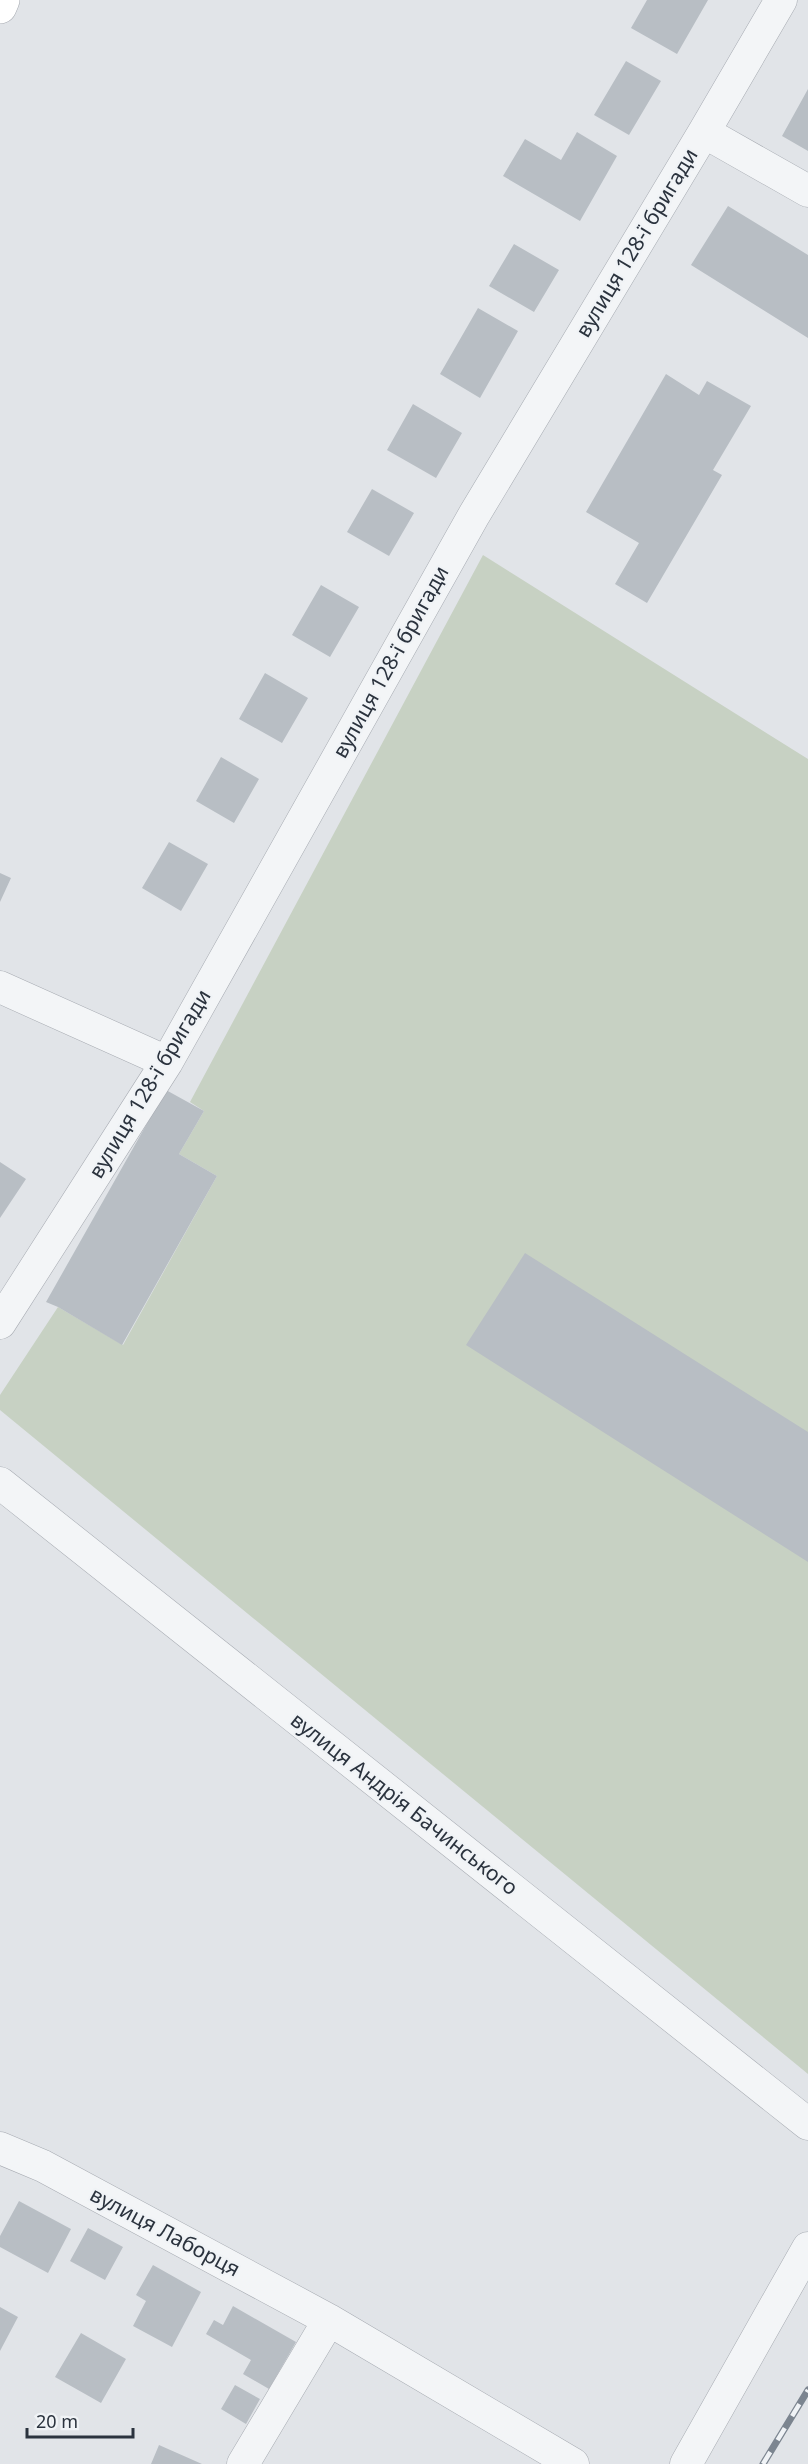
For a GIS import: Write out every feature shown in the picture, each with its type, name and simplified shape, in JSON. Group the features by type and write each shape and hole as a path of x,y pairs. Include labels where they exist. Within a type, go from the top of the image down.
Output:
{"main road":[{"path":"0,7 3,0"}],"street":[{"name":"вулиця 128-ї бригади","path":"0,1323 167,1062 474,515 781,0"},
{"path":"704,132 808,190"},
{"path":"0,987 167,1062"},
{"name":"вулиця Андрія Бачинського","path":"0,1483 808,2124"},
{"name":"вулиця Лаборця","path":"0,2148 43,2166 328,2320 573,2464"},
{"path":"686,2464 808,2248"},
{"path":"243,2464 328,2320"}],"green space":[{"path":"483,555 808,759 808,2074 0,1410 0,1395 58,1307 123,1345 217,1176 179,1154 204,1111 190,1102"}],"building":[{"path":"647,0 708,0 677,54 631,28"},
{"path":"626,61 661,81 629,135 594,115"},
{"path":"808,89 808,151 782,136"},
{"path":"577,132 617,156 580,221 503,176 525,139 561,160"},
{"path":"728,206 808,255 808,338 691,265"},
{"path":"514,244 559,270 534,312 489,286"},
{"path":"478,308 518,331 480,398 440,374"},
{"path":"666,374 699,395 707,381 751,406 713,470 722,475 647,603 615,584 639,543 586,512"},
{"path":"413,404 462,433 436,478 387,450"},
{"path":"372,489 414,513 389,556 347,532"},
{"path":"321,585 359,607 330,657 292,635"},
{"path":"265,673 308,698 282,743 239,719"},
{"path":"221,757 259,779 234,823 196,801"},
{"path":"169,842 208,864 181,911 142,888"},
{"path":"0,873 11,878 0,902"},
{"path":"166,1090 204,1111 179,1154 217,1176 122,1345 46,1302"},
{"path":"0,1162 26,1179 0,1218"},
{"path":"525,1253 808,1432 808,1562 466,1345"},
{"path":"19,2201 71,2229 48,2273 0,2247 0,2236"},
{"path":"88,2228 123,2247 105,2280 70,2261"},
{"path":"153,2265 201,2292 172,2347 133,2326 146,2301 136,2295"},
{"path":"233,2306 296,2342 269,2389 243,2374 251,2360 206,2334 214,2320 223,2325"},
{"path":"0,2307 18,2317 0,2351"},
{"path":"81,2333 126,2359 101,2403 55,2377"},
{"path":"235,2385 260,2399 246,2424 221,2409"},
{"path":"159,2445 202,2464 151,2464"}],"railway":[{"path":"763,2464 808,2390"}]}
